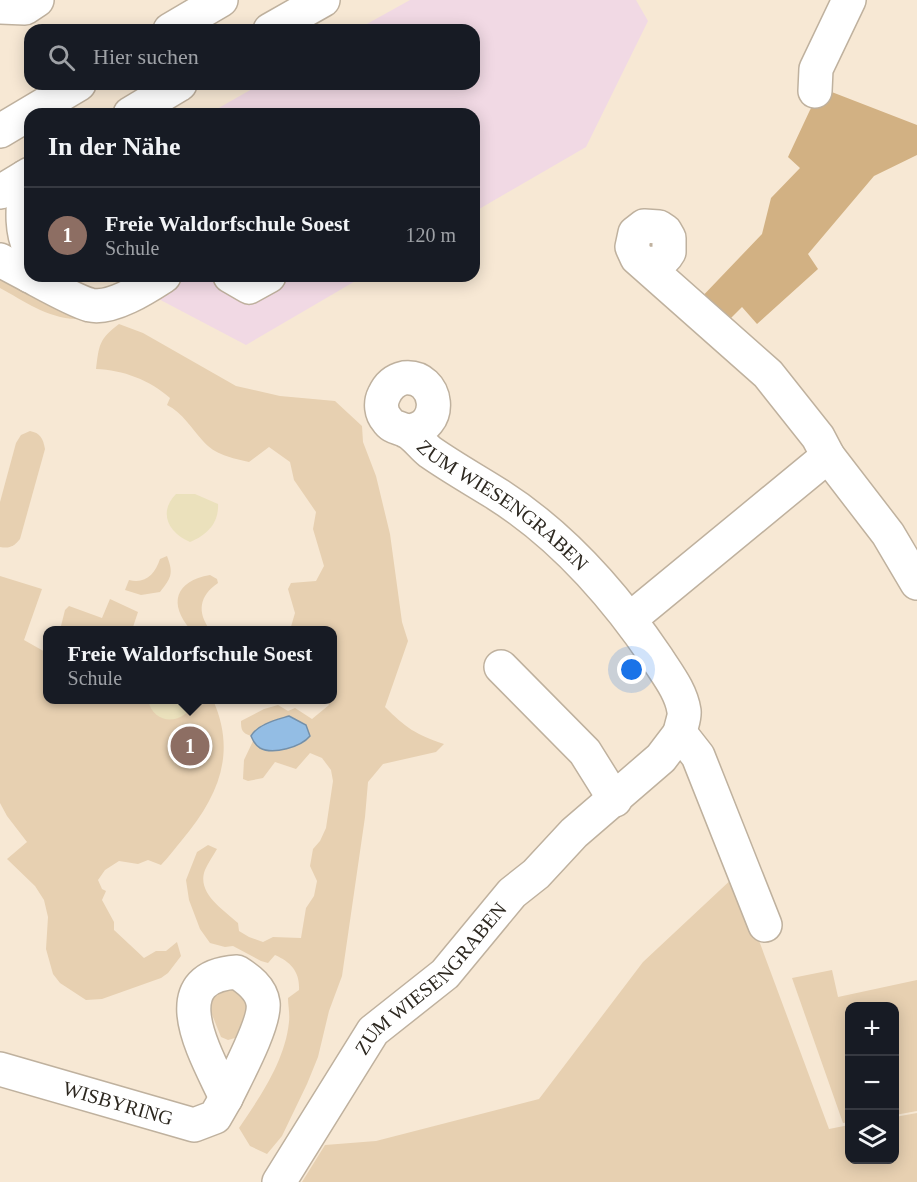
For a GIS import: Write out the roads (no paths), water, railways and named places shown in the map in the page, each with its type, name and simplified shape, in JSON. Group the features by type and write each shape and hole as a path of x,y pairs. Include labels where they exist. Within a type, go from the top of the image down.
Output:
{"street":[{"path":"0,7 25,8 37,0"},
{"path":"180,24 221,0"},
{"path":"281,24 323,0"},
{"path":"816,91 816,69 849,0"},
{"path":"39,108 69,90"},
{"path":"140,108 170,90"},
{"path":"0,131 24,117"},
{"path":"18,181 24,219"},
{"path":"0,260 24,273"},
{"path":"643,262 663,283 768,374 818,436 828,456 888,534 917,583"},
{"path":"43,282 92,305 111,303 143,282"},
{"path":"66,282 80,291 105,295 143,282"},
{"path":"240,282 249,287 258,282"},
{"name":"ZUM WIESENGRABEN","path":"279,1182 373,1031 445,974 512,892 536,874 574,833 661,758 680,733 684,712 675,685 630,619 574,555 514,504 439,458 406,431"},
{"path":"630,619 828,456"},
{"path":"501,667 585,752 615,800"},
{"path":"680,733 698,756 765,925"},
{"name":"WISBYRING","path":"0,1068 194,1125 215,1117 226,1098"}],"water":[{"path":"289,716 306,725 310,736 306,740 294,746 272,751 255,744 251,736 258,728"}],"place":[{"name":"Freie Waldorfschule Soest","path":"190,746"}]}
